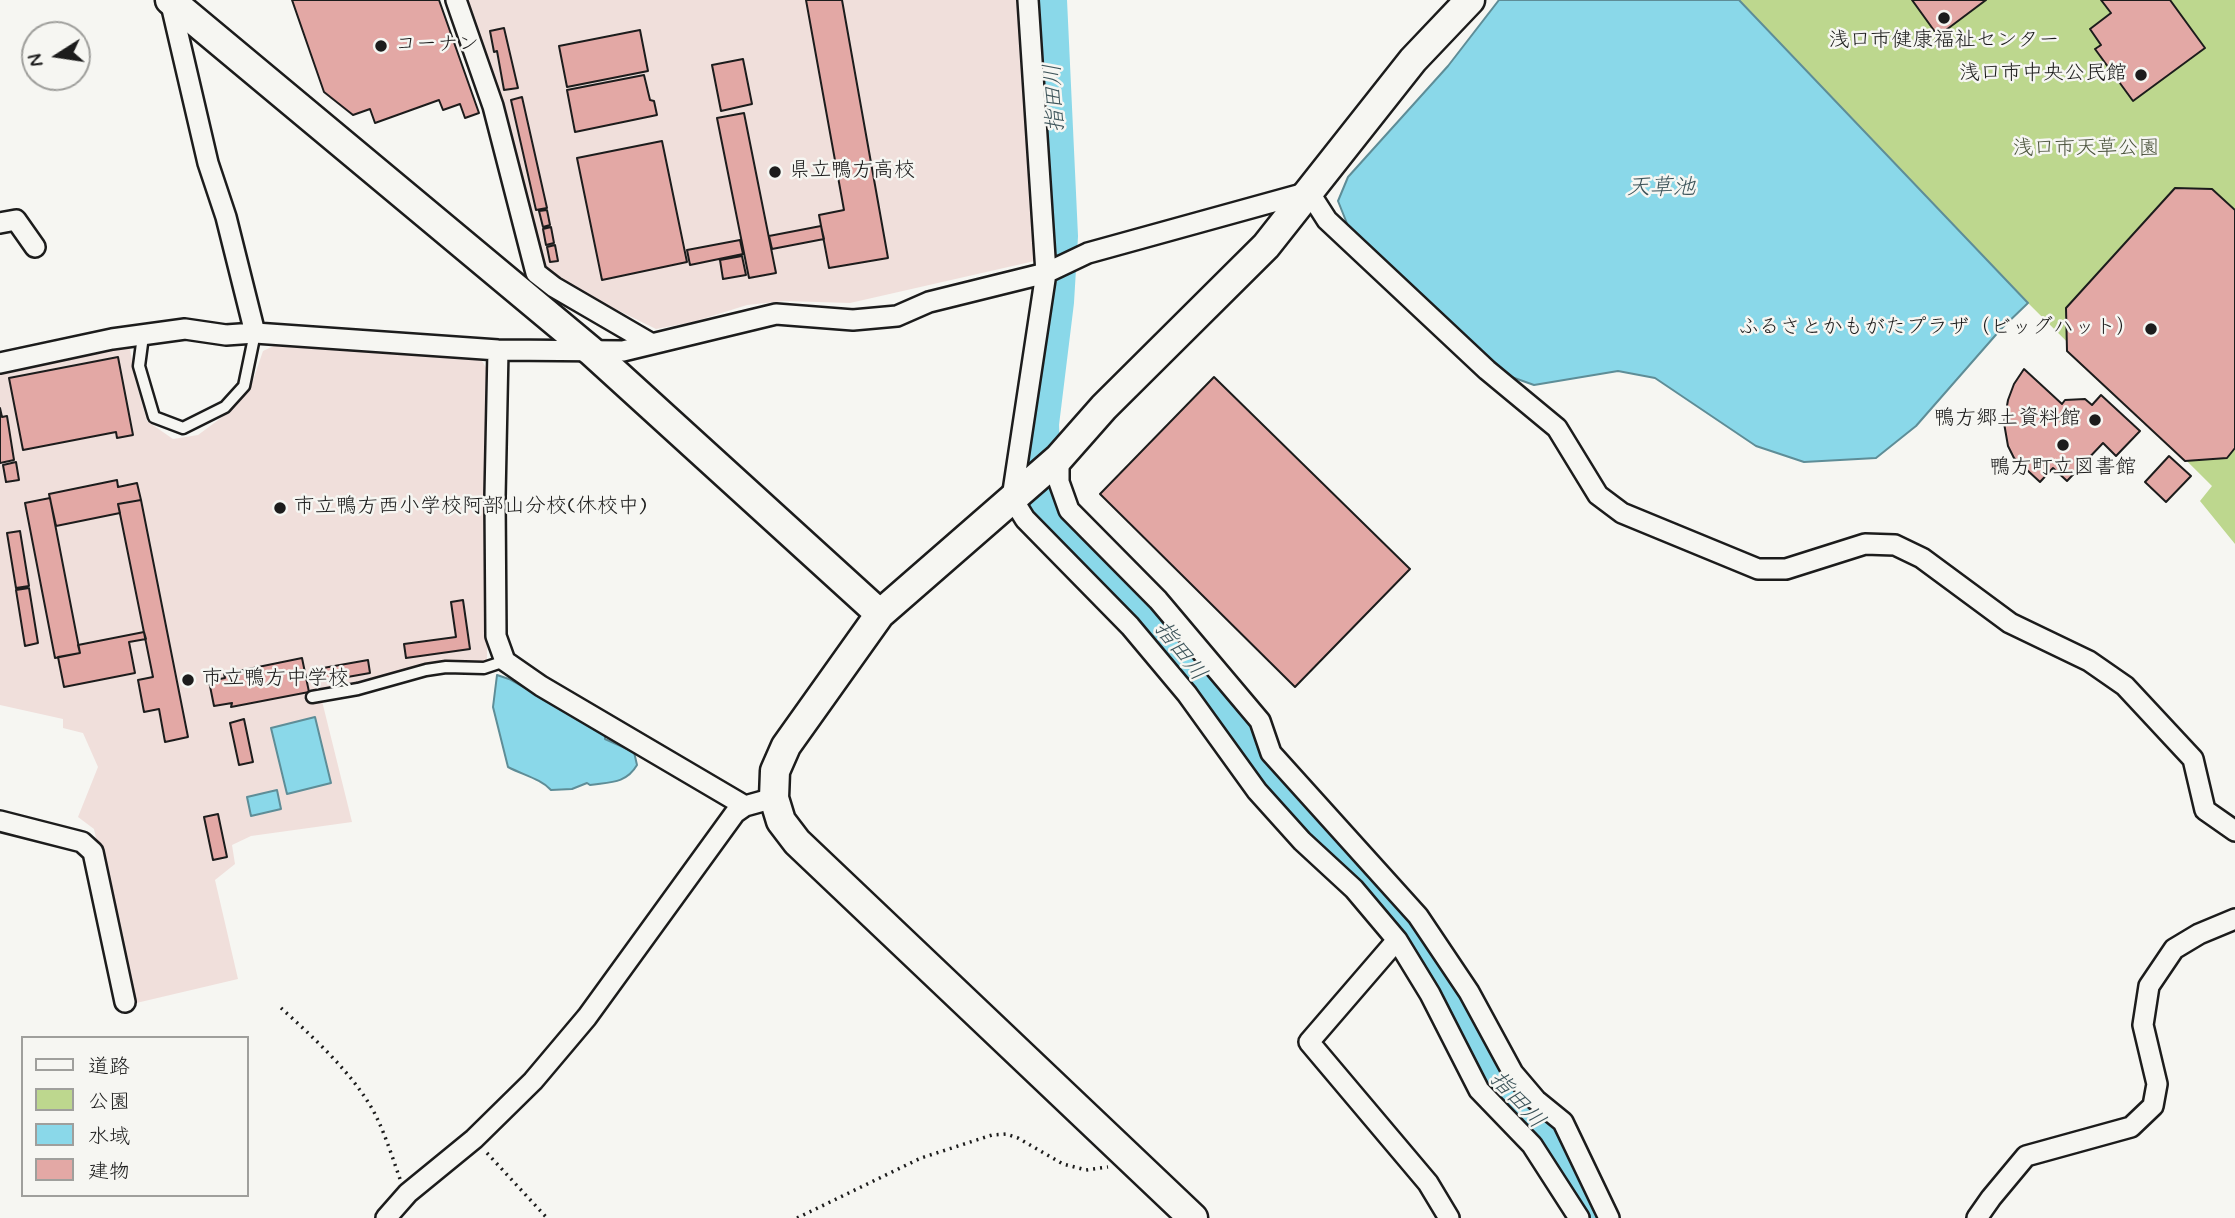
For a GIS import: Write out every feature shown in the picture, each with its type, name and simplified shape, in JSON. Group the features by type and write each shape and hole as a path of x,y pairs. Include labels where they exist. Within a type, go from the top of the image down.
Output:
{"street":[{"path":"170,0 208,163 226,217 255,333"},
{"path":"170,0 591,351 880,614"},
{"path":"456,0 493,106 536,274 652,344"},
{"path":"1028,0 1046,273 1012,498 1025,519 1146,645 1187,694 1256,791 1302,841 1354,889 1397,940 1430,994 1479,1090 1532,1145 1575,1216"},
{"path":"1193,1218 797,842 782,821 774,798 775,771 786,746 880,614 1059,457 1104,407 1266,246 1413,60 1469,0"},
{"path":"0,363 112,339 186,328 226,334 255,333 498,350 622,351 776,314 853,320 897,316 929,302 1046,273 1088,253 1309,192"},
{"path":"1309,192 1326,220 1487,370 1558,428 1598,495 1622,513 1758,569 1786,569 1865,544 1895,545 1922,558 2010,623 2089,661 2125,686 2193,759 2205,810 2235,831"},
{"path":"0,223 16,220 34,247"},
{"path":"498,350 496,636 505,661 745,806"},
{"path":"1059,457 1059,482 1069,510 1158,600 1260,721 1270,753 1418,916 1469,992 1513,1073 1536,1100 1563,1122 1609,1218"},
{"path":"386,1218 412,1190 474,1139 533,1082 587,1017 735,813 745,806 774,798"},
{"path":"0,821 82,842 93,852 125,1002"},
{"path":"1977,1218 2026,1156 2131,1127 2153,1106 2157,1084 2143,1024 2149,986 2174,948 2235,919"},
{"path":"1397,940 1309,1042 1428,1183 1450,1218"}],"lane":[{"path":"143,336 139,366 154,417 183,428 225,408 244,386 255,333"},
{"path":"312,697 358,689 426,670 446,667 484,668 505,661"}],"path":[{"path":"281,1008 326,1049 358,1090 376,1116 401,1181 412,1190"},
{"path":"797,1218 921,1158 992,1135 1006,1134 1018,1138 1063,1164 1086,1170 1108,1167 1128,1156"},
{"path":"474,1139 547,1218"}],"shaded area":[{"name":"県立鴨方高校","path":"462,0 1023,0 1039,260 850,303 784,301 747,305 693,322 656,329 542,273"},
{"name":"市立鴨方中学校","path":"124,343 130,349 147,421 173,439 198,435 229,412 250,389 263,351 278,344 362,347 473,356 482,361 488,371 487,662 475,665 426,666 394,673 357,687 320,693 352,822 251,836 232,845 235,864 215,880 238,979 132,1004 94,829 78,817 98,767 83,733 63,728 63,719 0,705 0,368"}],"green space":[{"name":"浅口市天草公園","path":"1736,0 2235,0 2235,544 2200,501 2212,486 2028,303"}],"water":[{"name":"天草池","path":"1499,0 1739,0 2028,303 2001,329 1916,426 1876,458 1804,462 1756,446 1655,378 1618,371 1534,385 1506,375 1348,226 1338,201 1348,177 1448,66"},
{"path":"497,675 509,679 605,733 605,739 634,752 637,765 633,771 616,781 551,790 537,780 508,767 493,707"},
{"path":"315,717 331,783 287,794 271,728"},
{"path":"277,790 281,809 251,816 247,797"}],"building":[{"name":"コーナン","path":"292,0 439,0 479,113 465,118 460,104 443,110 439,100 375,123 370,109 353,115 324,92"},
{"path":"806,0 842,0 888,258 829,268 819,215 844,210"},
{"name":"浅口市健康福祉センター","path":"1912,0 1986,0 1938,36"},
{"name":"浅口市中央公民館","path":"2101,0 2170,0 2205,48 2133,101 2095,49 2101,45 2090,29 2111,13"},
{"path":"504,28 518,88 504,90 497,51 494,52 490,31"},
{"path":"640,30 648,71 567,87 559,46"},
{"path":"743,59 752,104 721,111 712,65"},
{"path":"644,75 657,115 575,132 567,90"},
{"path":"522,97 547,208 536,210 511,100"},
{"path":"744,113 776,273 749,278 717,118"},
{"path":"662,141 687,262 602,280 577,158"},
{"name":"ふるさとかもがたプラザ（ビッグハット）","path":"2175,188 2212,189 2235,210 2235,448 2227,458 2185,461 2067,351 2066,308"},
{"path":"547,210 550,225 543,227 539,211"},
{"path":"821,226 824,239 772,249 769,236"},
{"path":"551,227 554,243 546,245 543,229"},
{"path":"740,240 743,254 690,265 687,250"},
{"path":"555,245 558,261 550,262 547,247"},
{"path":"742,256 746,275 723,279 720,260"},
{"path":"118,357 133,435 117,438 116,432 23,450 9,378"},
{"path":"2024,369 2062,404 2065,400 2085,399 2092,405 2101,395 2140,431 2116,456 2103,443 2067,481 2053,468 2040,482 2014,458 2008,446 2004,423 2008,400"},
{"path":"1214,377 1410,569 1295,687 1100,494"},
{"path":"0,408 2,417 7,416 14,460 0,463"},
{"path":"2169,456 2191,476 2166,502 2145,482"},
{"path":"16,462 19,480 6,482 3,465"},
{"path":"117,480 118,487 137,483 141,500 118,504 120,513 56,526 49,494"},
{"path":"50,498 80,653 55,658 25,503"},
{"path":"141,500 188,737 165,742 159,709 144,712 138,680 153,677 118,504"},
{"path":"20,531 29,586 16,588 7,533"},
{"path":"29,588 38,643 25,646 16,590"},
{"path":"463,600 470,649 406,658 404,644 456,637 451,602"},
{"path":"144,632 146,639 129,642 135,673 64,687 58,657 80,653 78,645"},
{"path":"302,658 309,692 231,707 232,703 214,706 209,681 225,678 224,674"},
{"path":"368,660 370,673 325,681 323,668"},
{"path":"244,719 253,762 239,765 230,723"},
{"path":"218,814 227,857 213,860 204,817"}],"waterway":[{"name":"指田川","path":"1051,0 1062,236 1058,302 1043,424 1046,516 1172,636 1266,774 1361,871 1422,941 1491,1081 1547,1134 1591,1218"}],"place":[{"name":"浅口市健康福祉センター","path":"1944,18"},
{"name":"コーナン","path":"381,46"},
{"name":"浅口市中央公民館","path":"2141,75"},
{"name":"県立鴨方高校","path":"775,172"},
{"name":"ふるさとかもがたプラザ（ビッグハット）","path":"2151,329"},
{"name":"鴨方郷土資料館","path":"2095,420"},
{"name":"鴨方町立図書館","path":"2063,445"},
{"name":"市立鴨方西小学校阿部山分校(休校中)","path":"280,508"},
{"name":"市立鴨方中学校","path":"188,680"}]}
